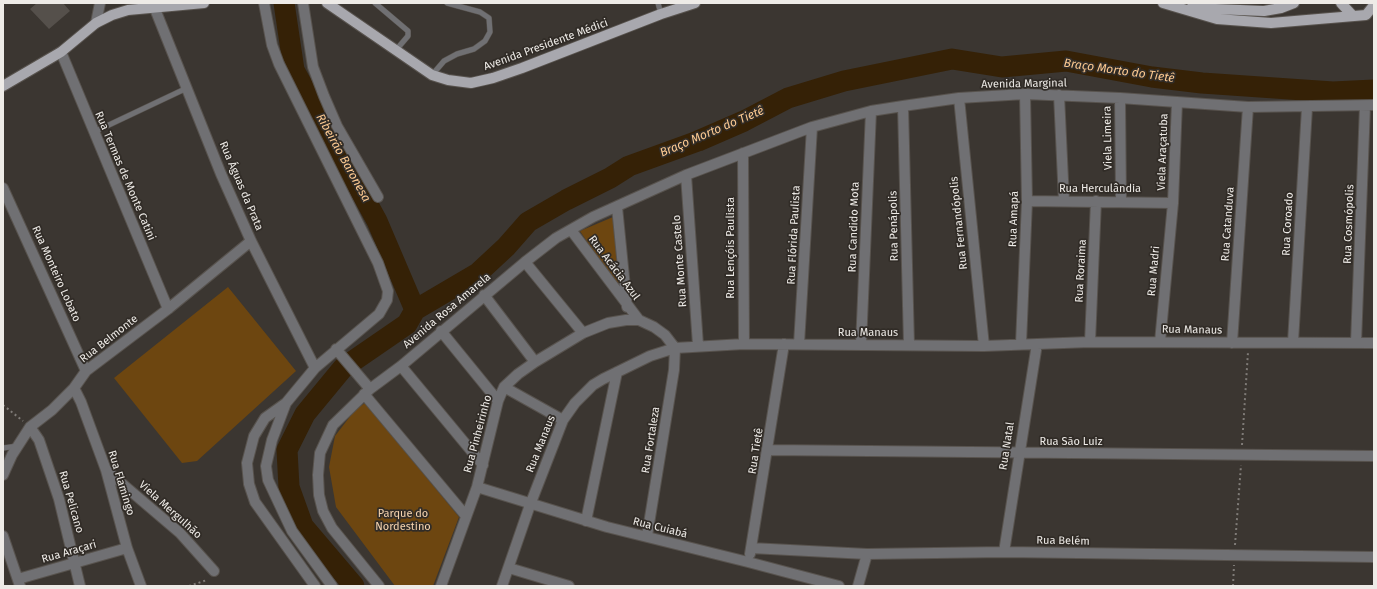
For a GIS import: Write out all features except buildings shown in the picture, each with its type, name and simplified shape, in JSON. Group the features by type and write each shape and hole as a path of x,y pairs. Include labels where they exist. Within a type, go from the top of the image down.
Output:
{"main road":[{"path":"3,86 61,52 96,23 112,15 128,10 155,9 204,3"},
{"name":"Avenida Presidente Médici","path":"327,3 432,75 448,80 471,82 493,78 661,14 695,3"},
{"path":"1162,3 1217,19 1271,23 1366,15 1374,5"},
{"path":"1176,7 1264,11 1281,8 1294,3"},
{"path":"1341,3 1352,15"}],"street":[{"path":"96,23 100,3"},
{"path":"264,3 272,45 279,64 378,264 388,291 387,300 379,314 315,368 286,403 265,418 254,436 247,463 249,484 255,502 315,586"},
{"path":"303,3 313,67 324,96 336,126 378,197"},
{"name":"Rua Águas da Prata","path":"155,9 221,174 252,241 315,368"},
{"name":"Rua Termas de Monte Catini","path":"61,52 93,132 168,309"},
{"name":"Avenida Marginal","path":"686,175 812,127 871,111 959,98 1025,94 1120,98 1248,107 1307,108 1369,106"},
{"name":"Rua Amapá","path":"1021,344 1027,201 1025,94"},
{"path":"1059,95 1064,201"},
{"name":"Rua Fernandópolis","path":"959,98 984,346"},
{"name":"Viela Limeira","path":"1120,98 1121,201"},
{"name":"Viela Araçatuba","path":"1173,203 1177,102"},
{"name":"Rua Penápolis","path":"903,106 909,345"},
{"name":"Rua Cosmópolis","path":"1356,343 1369,106"},
{"name":"Rua Catanduva","path":"1232,343 1248,107"},
{"name":"Rua Coroado","path":"1293,342 1307,108"},
{"name":"Rua Candido Mota","path":"861,345 871,111"},
{"name":"Rua Flórida Paulista","path":"799,344 812,127"},
{"name":"Rua Lençóis Paulista","path":"743,153 744,344"},
{"name":"Avenida Rosa Amarela","path":"379,586 332,528 323,511 318,495 320,453 333,424 367,391 401,366 484,295 547,244 617,207 686,175"},
{"name":"Rua Monte Castelo","path":"686,175 698,345"},
{"name":"Rua Monteiro Lobato","path":"3,188 86,371"},
{"name":"Rua Herculândia","path":"1027,201 1121,201 1173,203"},
{"name":"Rua Roraima","path":"1090,342 1096,201"},
{"name":"Rua Madri","path":"1160,342 1173,203"},
{"path":"617,207 628,306"},
{"name":"Rua Acácia Azul","path":"571,230 639,320"},
{"name":"Rua Belmonte","path":"3,475 30,427 52,410 74,388 86,371 168,309 252,241"},
{"path":"525,262 582,333"},
{"path":"484,295 535,362"},
{"name":"Rua Pinheirinho","path":"441,586 477,487 498,401 504,387 518,374 535,362 582,333 608,323 626,320 639,320"},
{"path":"639,320 660,331 675,348"},
{"path":"441,331 498,401"},
{"name":"Rua Manaus","path":"502,586 530,504 563,420 574,403 585,392 603,379 650,356 675,348 698,345 744,344 984,346 1090,342 1374,343"},
{"name":"Rua Tietê","path":"748,562 768,450 784,344"},
{"name":"Rua Natal","path":"1004,552 1018,454 1037,344"},
{"name":"Rua Fortaleza","path":"647,536 674,370 675,348"},
{"path":"336,349 367,391 466,516"},
{"path":"401,366 483,465"},
{"path":"586,521 617,372"},
{"path":"504,387 563,420"},
{"name":"Rua Flamingo","path":"74,388 106,470 127,548 141,586"},
{"path":"286,403 272,440 266,466 268,480 292,531 332,586"},
{"name":"Rua Pelicano","path":"30,427 39,440 57,492 80,586"},
{"name":"Rua São Luiz","path":"768,450 1018,454 1374,456"},
{"name":"Viela Mergulhão","path":"106,470 180,533 214,571"},
{"name":"Rua Cuiabá","path":"477,487 586,521 748,562 808,582 839,586"},
{"path":"3,536 19,583"},
{"name":"Rua Araçari","path":"19,583 75,563 127,548"},
{"name":"Rua Belém","path":"751,548 867,554 1004,552 1374,556"},
{"path":"858,586 867,554"},
{"path":"509,568 569,586"}],"lane":[{"path":"375,3 408,31 408,36 396,50"},
{"path":"432,75 444,60 457,54 474,50 485,41 490,32 489,18 480,12 447,3"},
{"path":"658,3 661,14"},
{"path":"93,132 187,88"},
{"path":"3,448 18,446"}],"path":[{"path":"3,405 30,427"},
{"path":"189,586 213,576 214,571"}],"green space":[{"path":"613,217 623,296 580,231"},
{"path":"228,287 296,371 197,461 182,463 114,378"},
{"name":"Parque do Nordestino","path":"365,403 459,517 433,586 395,586 336,507 329,467 335,436 355,410"}],"waterway":[{"name":"Ribeirão Baronesa","path":"284,3 294,70 377,221 415,310"},
{"name":"Braço Morto do Tietê","path":"354,586 303,526 289,487 287,450 305,414 343,368 407,324 415,310 478,273 506,247 528,222 566,200 610,178 629,166 698,141 744,121 788,98 844,81 952,59 1002,67 1066,61 1152,77 1202,83 1333,92 1374,90"}]}
